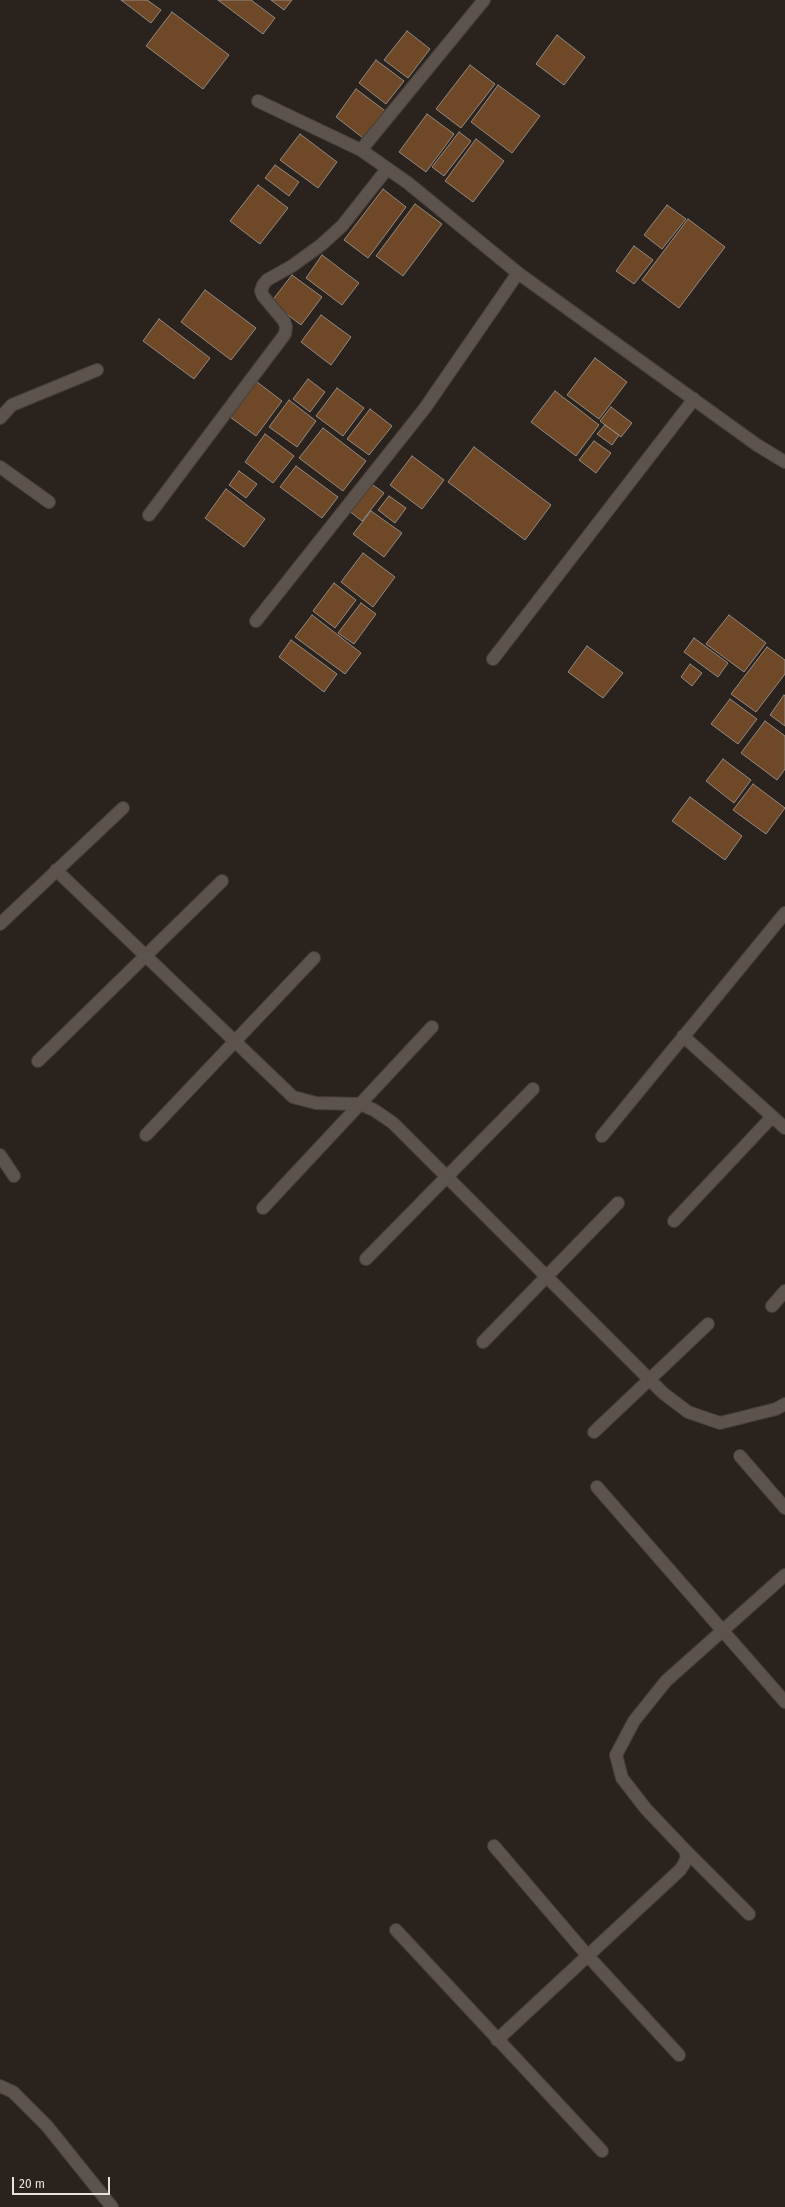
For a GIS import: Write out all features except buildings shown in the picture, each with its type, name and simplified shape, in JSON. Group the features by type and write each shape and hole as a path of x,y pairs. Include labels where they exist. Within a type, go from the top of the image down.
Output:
{"street":[{"path":"361,150 484,0"},
{"path":"258,101 361,150 408,183 518,273 757,445 785,462"},
{"path":"149,515 285,334 286,327 284,320 263,296 261,290 263,285 267,280 292,266 342,226 387,169"},
{"path":"256,621 425,408 518,273"},
{"path":"0,418 12,405 97,370"},
{"path":"493,659 694,399"},
{"path":"0,467 49,502"},
{"path":"0,924 122,808"},
{"path":"56,870 293,1098 316,1103 360,1104 374,1110 393,1123 663,1393 688,1412 720,1423 776,1409 785,1404"},
{"path":"38,1061 146,957 222,880"},
{"path":"602,1136 785,913"},
{"path":"146,1135 314,958"},
{"path":"263,1208 432,1027"},
{"path":"683,1036 785,1128"},
{"path":"366,1259 533,1089"},
{"path":"674,1220 772,1117"},
{"path":"0,1155 14,1176"},
{"path":"483,1342 618,1203"},
{"path":"772,1306 785,1291"},
{"path":"594,1432 708,1324"},
{"path":"740,1456 785,1508"},
{"path":"597,1487 785,1702"},
{"path":"750,1914 646,1809 622,1778 616,1755 634,1721 666,1681 785,1575"},
{"path":"494,1846 587,1955 679,2055"},
{"path":"496,2040 680,1870 686,1857 685,1850"},
{"path":"396,1930 496,2040 602,2151"},
{"path":"0,2086 13,2092 47,2126 112,2207"}]}
